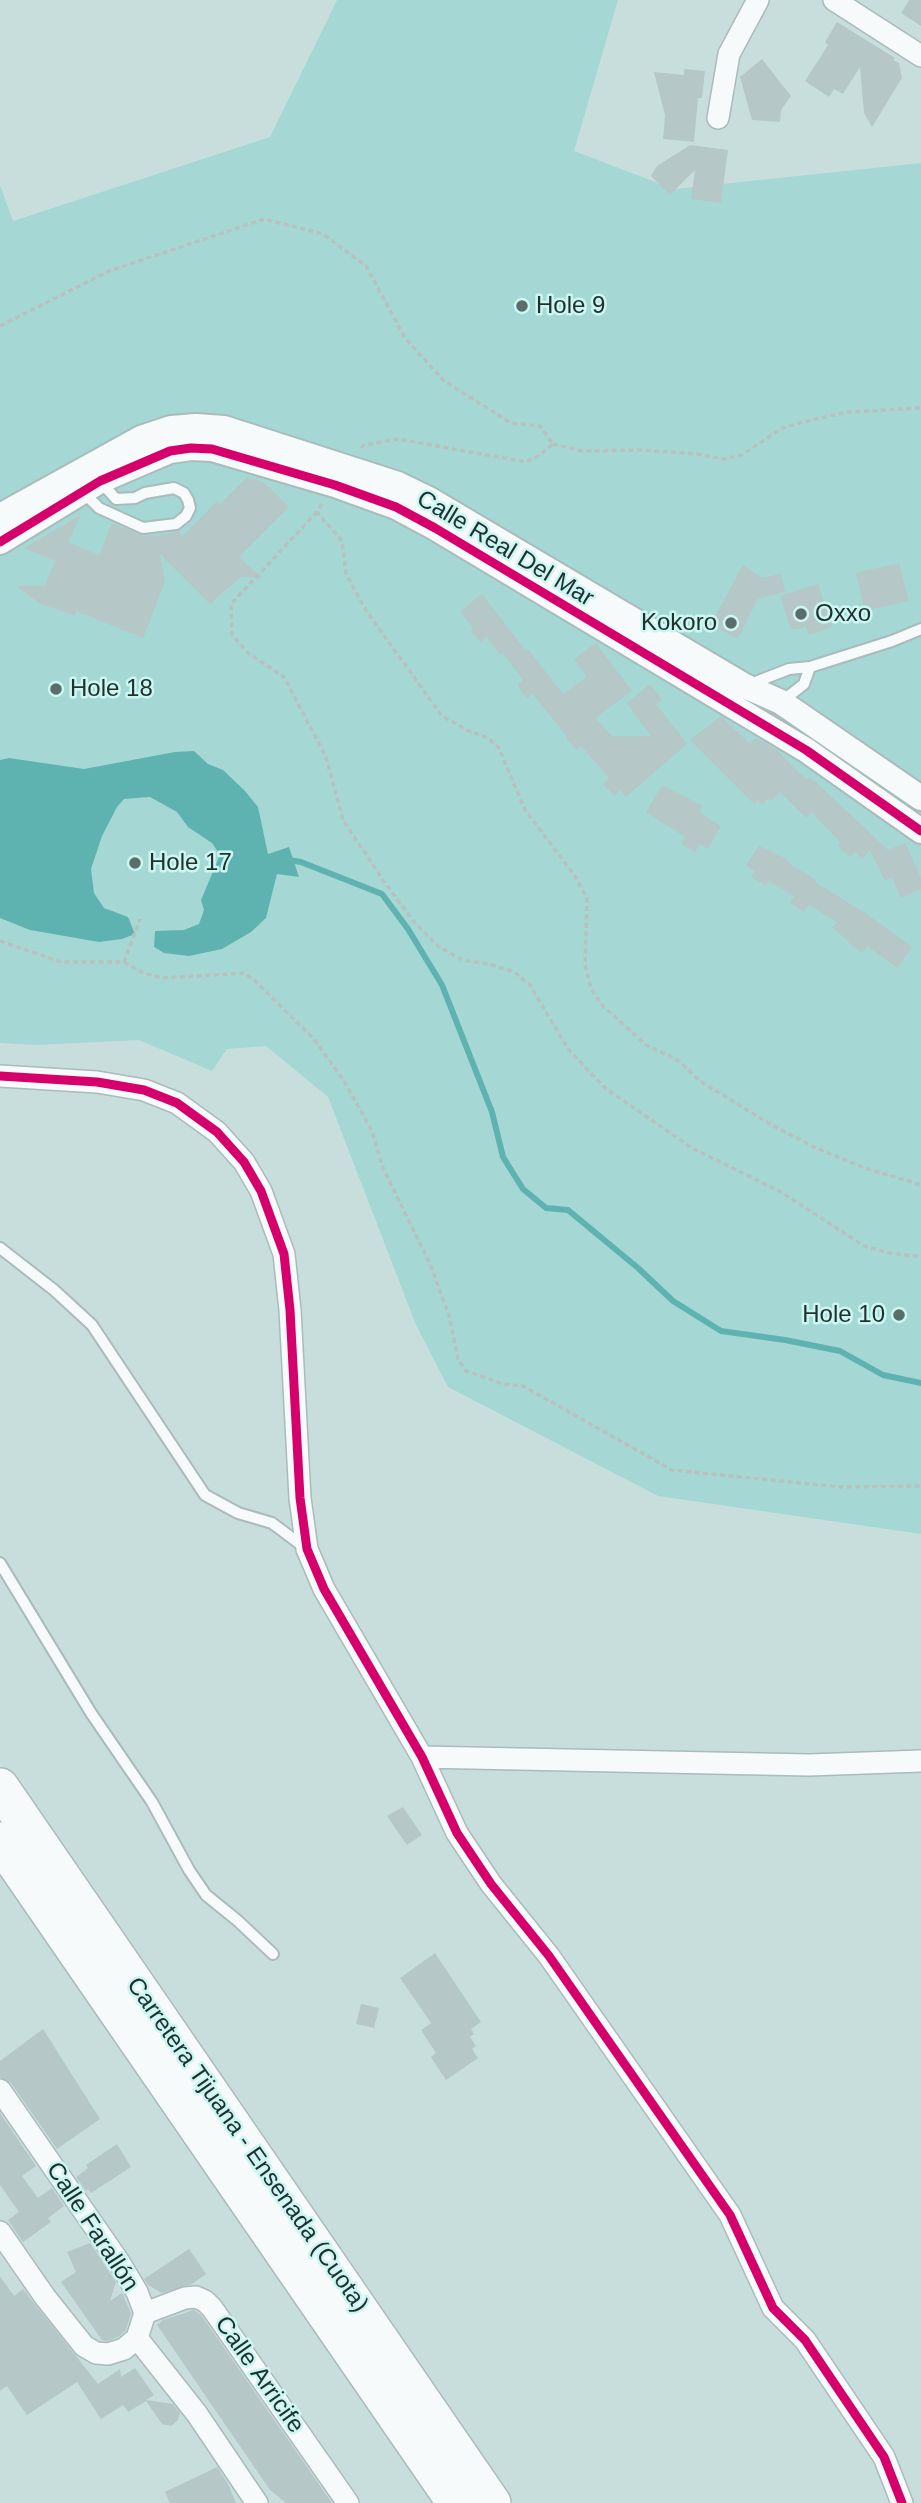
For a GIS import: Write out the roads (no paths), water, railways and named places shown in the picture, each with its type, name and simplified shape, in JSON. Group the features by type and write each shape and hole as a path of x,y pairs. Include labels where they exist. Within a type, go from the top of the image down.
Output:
{"highway":[{"name":"Carretera Tijuana - Ensenada (Cuota)","path":"0,1787 492,2503"},
{"name":"Carretera Tijuana - Ensenada (Cuota)","path":"0,1841 456,2503"}],"street":[{"path":"718,118 729,54 758,0"},
{"path":"834,0 921,56"},
{"name":"Calle Real Del Mar","path":"0,542 141,438 171,428 224,428 338,476 398,484 429,499 738,696 806,750 921,831"},
{"name":"Calle Real Del Mar","path":"0,516 86,478"},
{"name":"Calle Real Del Mar","path":"738,696 781,702 921,798"},
{"path":"806,750 819,727"},
{"path":"0,1076 96,1082 144,1090 177,1103 187,1110 217,1132 244,1162 261,1191 284,1254 290,1310 300,1498 307,1549 324,1589 422,1757 457,1833 491,1884 549,1956 730,2214 773,2308 805,2340 877,2446 902,2503"},
{"path":"422,1757 809,1765 921,1761"},
{"name":"Calle Farallón","path":"0,2090 119,2262 136,2292 145,2313 136,2338"},
{"path":"0,2232 45,2297 84,2346 96,2353 108,2354 124,2349 136,2338 197,2414 257,2503"},
{"name":"Calle Arricife","path":"145,2313 185,2298 205,2301 348,2503"}],"lane":[{"path":"86,478 116,499 135,498 145,493 174,488 184,493 190,508 186,516 176,524 143,527 99,508 86,478"},
{"path":"132,523 131,508 135,498"},
{"path":"738,696 789,669 810,667 921,629"},
{"path":"781,702 804,684 810,667"},
{"path":"0,1248 54,1290 92,1325 205,1495 238,1513 272,1523 307,1549"},
{"path":"0,1563 91,1713 152,1802 189,1870 206,1895 238,1920 273,1954"}],"waterway":[{"path":"288,860 301,862 382,894 408,929 442,985 492,1112 503,1157 523,1189 546,1208 568,1210 673,1301 721,1331 840,1351 883,1375 921,1383"}],"place":[{"name":"Hole 9","path":"522,306"},
{"name":"Oxxo","path":"801,614"},
{"name":"Kokoro","path":"731,623"},
{"name":"Hole 18","path":"56,689"},
{"name":"Hole 17","path":"135,863"},
{"name":"Hole 10","path":"899,1315"}]}
